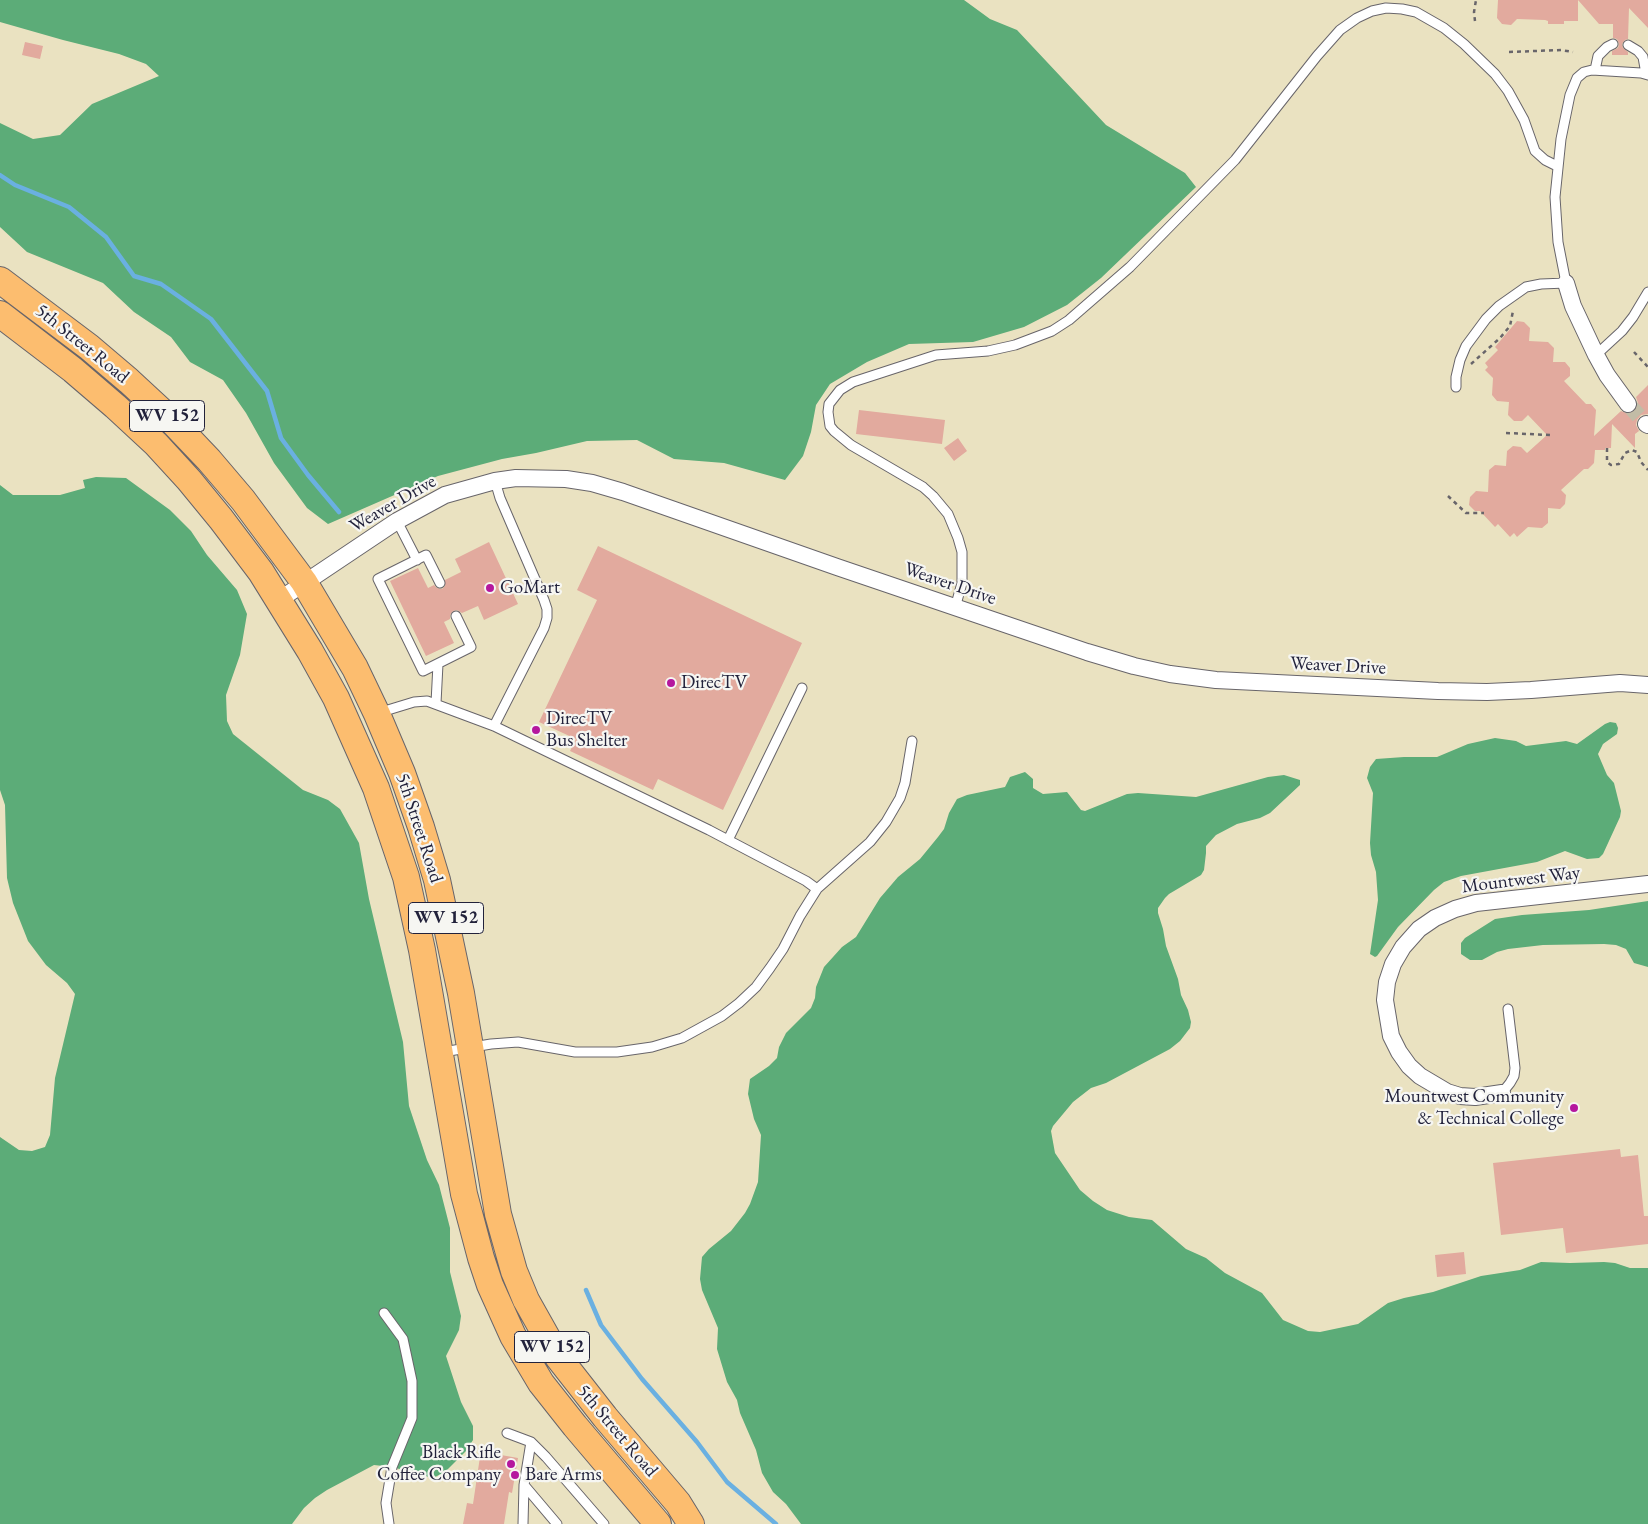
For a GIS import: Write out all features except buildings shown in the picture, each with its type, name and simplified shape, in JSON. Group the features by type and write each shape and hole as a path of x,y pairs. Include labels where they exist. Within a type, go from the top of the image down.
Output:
{"main road":[{"name":"5th Street Road","path":"0,280 89,347 129,380 209,460 243,500 304,582 355,668 406,782 437,880 459,983 498,1214 514,1271 526,1300 544,1334 569,1373 678,1504 691,1524"},
{"name":"5th Street Road","path":"0,314 73,370 156,444 189,480 221,519 280,600 336,698 376,788 406,877 422,950 464,1194 480,1258 490,1285 513,1336 541,1383 658,1524"}],"street":[{"path":"1566,283 1573,306 1596,355 1606,374 1628,404"},
{"name":"Weaver Drive","path":"280,600 397,521 445,495 495,481 538,477 566,479 615,489 955,608 1134,666 1170,674 1216,680 1487,692 1620,683 1648,684"},
{"name":"Mountwest Way","path":"1502,1093 1475,1097 1460,1096 1447,1092 1420,1076 1398,1052 1391,1036 1385,1000 1387,982 1393,964 1403,947 1419,929 1435,918 1455,909 1476,903 1648,884"}],"lane":[{"path":"955,608 962,583 963,570 958,538 951,520 941,505 923,487 851,445 834,431 830,426 829,404 840,390 853,382 936,355 988,351 1014,345 1052,331 1069,320 1130,268 1236,160 1317,56 1340,30 1357,18 1372,11 1386,8 1402,8 1416,12 1438,24 1464,44 1495,74 1508,91 1524,120 1535,151 1545,160 1557,166"},
{"path":"1595,70 1598,56 1613,44"},
{"path":"1456,387 1460,360 1466,346 1499,306 1526,287 1566,283 1559,250 1555,197 1557,166 1573,85 1584,72 1595,70 1647,74 1643,57 1638,51 1628,45"},
{"path":"1596,355 1622,331 1648,292"},
{"path":"494,726 544,628 547,618 544,600 504,507 495,481"},
{"path":"397,521 418,560"},
{"path":"440,582 426,555 378,579 423,671 471,647 456,616"},
{"path":"436,703 438,664"},
{"path":"728,840 802,688"},
{"path":"377,714 414,702 427,701 494,726 728,840 806,881 817,889"},
{"path":"440,1052 518,1042 575,1052 617,1052 652,1047 682,1038 722,1016 756,987 783,949 817,889 870,842 891,814 905,783 912,741"},
{"path":"1502,1093 1514,1076 1515,1068 1508,1009"},
{"path":"384,1313 403,1339 412,1381 412,1418 392,1467 386,1503 389,1524"},
{"path":"508,1433 531,1442 546,1456 604,1524"},
{"path":"522,1524 524,1485 531,1442"},
{"path":"524,1485 556,1524"}],"path":[{"path":"1475,21 1476,0"},
{"path":"1509,52 1561,50 1573,52"},
{"path":"1466,368 1497,342 1511,323 1513,307"},
{"path":"1634,352 1648,367"},
{"path":"1506,433 1550,435"},
{"path":"1607,448 1608,462 1611,465 1619,464 1625,453 1632,450 1637,452 1643,465 1648,470"},
{"path":"1448,496 1466,513 1484,513"}],"green space":[{"path":"0,0 964,0 990,19 1017,30 1106,125 1185,173 1196,187 1101,278 1067,305 1024,327 973,342 909,344 867,362 830,384 816,405 811,432 803,456 785,480 724,463 674,459 637,440 587,441 502,459 438,476 328,524 307,508 274,463 246,413 223,380 190,362 171,337 134,312 103,283 27,252 0,227 0,123 33,139 60,135 92,104 159,76 146,64 119,54 0,22"},
{"path":"96,477 126,478 170,510 191,531 207,555 237,590 247,614 240,655 226,695 227,721 233,734 303,790 328,800 340,809 359,843 369,899 403,1042 409,1106 427,1160 439,1185 450,1228 450,1272 461,1316 459,1330 446,1356 461,1402 473,1426 473,1440 466,1451 445,1472 433,1478 392,1467 374,1465 315,1498 304,1508 292,1524 0,1524 0,1137 19,1150 32,1151 45,1147 50,1135 55,1078 75,994 67,983 46,965 28,941 13,903 7,878 5,805 0,790 0,485 13,495 60,495 85,488 83,480"},
{"path":"1610,722 1616,723 1618,728 1617,734 1603,744 1598,754 1607,775 1614,783 1621,811 1603,854 1599,858 1587,859 1565,851 1537,862 1461,876 1444,882 1398,927 1377,956 1375,957 1370,954 1378,900 1376,872 1370,843 1373,793 1367,778 1370,767 1376,759 1437,757 1468,744 1495,738 1516,741 1526,746 1566,741 1577,744"},
{"path":"1025,772 1033,779 1033,788 1043,794 1067,792 1081,810 1085,811 1127,794 1196,797 1268,777 1284,775 1300,780 1300,785 1270,813 1260,818 1237,824 1216,835 1206,846 1204,870 1201,875 1169,894 1158,908 1166,946 1178,979 1181,995 1188,1010 1191,1022 1190,1028 1180,1041 1170,1049 1106,1083 1091,1088 1073,1102 1053,1126 1051,1131 1055,1153 1080,1190 1107,1210 1129,1217 1152,1220 1186,1249 1206,1258 1225,1273 1262,1293 1283,1320 1308,1331 1320,1332 1358,1324 1388,1303 1433,1292 1481,1276 1520,1270 1541,1262 1604,1262 1630,1268 1648,1268 1648,1524 801,1524 786,1504 773,1492 762,1473 756,1450 740,1413 737,1400 727,1382 717,1349 718,1328 702,1290 700,1279 702,1257 731,1231 745,1213 758,1182 761,1135 754,1119 748,1094 750,1079 777,1058 779,1047 786,1033 811,1008 815,998 816,987 824,967 842,947 856,937 880,898 898,877 920,859 938,837 944,829 949,813 957,799 1005,787 1010,777"},
{"path":"1648,901 1648,967 1634,963 1626,949 1616,945 1604,944 1543,945 1508,949 1497,952 1482,960 1470,960 1461,954 1461,943 1465,938 1495,919 1589,910"}],"waterway":[{"path":"0,175 15,185 69,207 106,237 134,276 161,284 211,319 267,391 281,438 308,475 339,512"},
{"path":"586,1290 601,1325 642,1379 697,1442 727,1482 776,1524"}],"tunnel":[{"path":"1628,404 1646,424"}],"place":[{"name":"GoMart","path":"490,588"},
{"name":"DirecTV","path":"671,683"},
{"name":"DirecTV Bus Shelter","path":"536,730"},
{"name":"Mountwest Community & Technical College","path":"1574,1108"},
{"name":"Black Rifle Coffee Company","path":"511,1464"},
{"name":"Bare Arms","path":"515,1475"}]}
